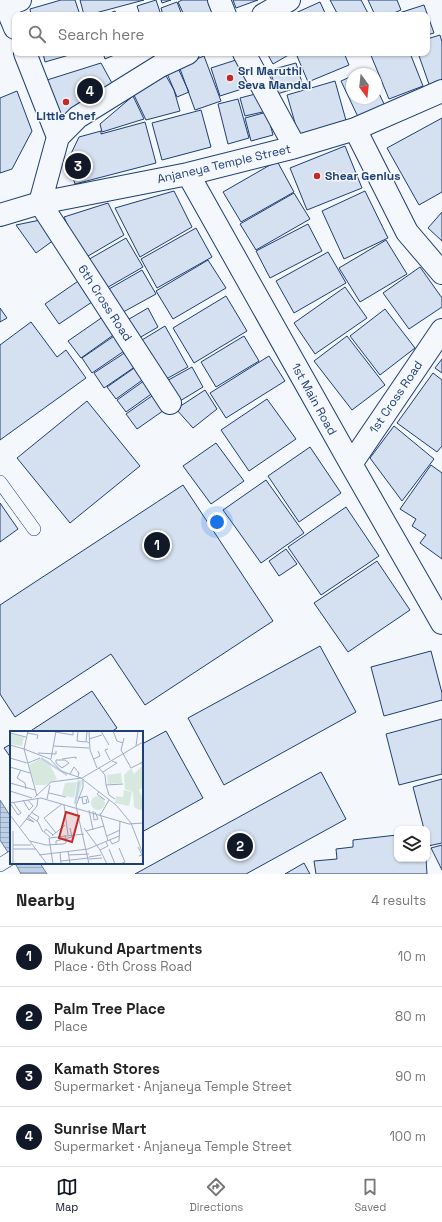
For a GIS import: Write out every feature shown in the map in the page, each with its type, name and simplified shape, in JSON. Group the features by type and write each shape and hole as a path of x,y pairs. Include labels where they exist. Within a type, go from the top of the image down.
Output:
{"street":[{"path":"12,20 6,4 20,0"},
{"path":"219,0 224,12"},
{"path":"268,12 289,0"},
{"path":"26,56 58,137"},
{"path":"40,203 58,137 78,117 160,66 182,56"},
{"path":"246,56 295,147"},
{"name":"Anjaneya Temple Street","path":"0,214 40,203 188,174 295,147 355,129 442,91"},
{"path":"355,129 407,232 442,273"},
{"name":"1st Main Road","path":"188,174 351,464 441,616"},
{"name":"6th Cross Road","path":"40,203 170,403"},
{"name":"1st Cross Road","path":"351,464 442,330"}],"lane":[{"path":"0,482 34,529"}],"water":[{"path":"0,800 10,815 10,855 0,840"},
{"path":"16,864 41,864 47,874 21,874"}],"building":[{"path":"61,0 75,0 79,12 30,12 30,9"},
{"path":"80,0 144,0 99,12 83,12"},
{"path":"156,0 160,12 139,12 137,6"},
{"path":"161,0 171,0 162,3"},
{"path":"182,0 211,0 215,12 183,12 178,2"},
{"path":"233,0 258,0 236,8"},
{"path":"330,0 361,0 367,12 336,12"},
{"path":"368,0 397,0 401,10 396,12 374,12"},
{"path":"177,2 181,12 162,12 161,8"},
{"path":"320,2 325,12 298,12"},
{"path":"424,5 426,12 402,12"},
{"path":"430,22 434,33 430,34"},
{"path":"440,35 442,42 442,86 431,90 419,56 430,56 430,38"},
{"path":"44,56 66,56 45,62"},
{"path":"104,56 112,56 105,59"},
{"path":"204,56 221,101 195,110 179,66"},
{"path":"269,56 287,56 273,64"},
{"path":"297,56 345,56 349,65 308,82"},
{"path":"371,56 411,56 423,86 389,99 382,82 382,68 376,68"},
{"name":"Sri Maruthi Seva Mandal","path":"239,59 248,87 220,96 211,68"},
{"path":"101,63 113,85 60,122 47,80"},
{"path":"296,63 303,86 277,94 270,70"},
{"path":"177,66 189,92 177,97 166,71"},
{"path":"165,74 174,90 180,111 146,120 133,93"},
{"path":"346,79 346,92 341,81"},
{"path":"335,81 347,124 299,137 287,95"},
{"path":"17,91 32,131 12,169 0,173 0,98"},
{"path":"263,92 267,111 245,116 240,98"},
{"path":"133,96 144,119 102,132 100,124"},
{"path":"238,99 249,138 228,144 218,104"},
{"path":"382,100 385,106 359,119 352,104 382,104"},
{"path":"201,110 211,147 162,160 152,123"},
{"path":"267,112 273,135 251,141 245,118"},
{"path":"442,118 442,192 419,205 387,148"},
{"path":"145,122 156,163 75,184 68,160 79,137 101,131 101,134"},
{"path":"345,146 362,188 307,210 290,168"},
{"path":"277,161 294,192 241,222 223,192"},
{"path":"174,191 192,227 140,257 115,208"},
{"path":"365,191 388,238 344,259 322,211"},
{"path":"294,193 310,219 256,250 240,224"},
{"path":"108,203 124,235 83,259 64,217"},
{"path":"442,212 442,241 428,228"},
{"path":"45,219 58,237 36,253 16,225"},
{"path":"308,224 322,251 270,278 256,251"},
{"path":"196,228 212,257 157,288 141,259"},
{"path":"126,238 143,267 103,290 86,261"},
{"path":"386,240 407,274 360,302 339,268"},
{"path":"328,252 346,283 294,313 276,281"},
{"path":"208,260 226,288 173,319 156,291"},
{"path":"420,267 442,298 442,307 409,329 383,293"},
{"path":"142,270 156,294 116,316 102,293"},
{"path":"84,277 98,298 59,324 45,304"},
{"path":"345,287 367,318 315,354 294,323"},
{"path":"226,296 247,331 194,363 173,328"},
{"path":"0,308 7,318 0,322"},
{"path":"148,308 158,327 134,341 124,322"},
{"path":"385,309 415,348 380,375 350,336"},
{"path":"107,314 119,331 81,358 68,341"},
{"path":"31,322 57,357 66,350 86,378 0,440 0,345"},
{"path":"165,326 188,367 159,383 137,343"},
{"path":"120,332 130,347 92,373 82,358"},
{"path":"244,336 259,361 216,387 201,362"},
{"path":"347,336 385,385 352,410 314,361"},
{"path":"129,350 139,364 104,388 94,373"},
{"path":"269,356 285,381 226,418 210,393"},
{"path":"442,359 442,373 435,368"},
{"path":"140,364 148,376 116,399 107,387"},
{"path":"192,367 203,387 175,404 163,383"},
{"path":"433,373 442,380 442,446 437,452 397,423"},
{"path":"148,378 157,390 126,412 117,400"},
{"path":"205,390 217,409 193,428 176,409"},
{"path":"159,391 170,406 137,429 126,414"},
{"path":"267,399 296,439 249,471 221,430"},
{"path":"87,401 140,466 70,523 17,458"},
{"path":"394,426 434,459 402,501 370,458"},
{"path":"216,443 244,481 211,504 183,466"},
{"path":"310,447 341,493 299,522 268,476"},
{"path":"431,465 442,473 442,559 420,543 426,535 412,526 416,519 400,509"},
{"path":"266,480 304,533 261,563 223,510"},
{"path":"183,485 273,621 145,705 111,654 15,717 0,694 0,605"},
{"path":"0,503 18,529 0,542"},
{"path":"346,507 379,556 321,595 288,547"},
{"path":"286,549 297,564 279,576 269,561"},
{"path":"377,561 410,610 348,652 314,603"},
{"path":"320,646 356,712 224,785 188,718"},
{"path":"431,651 442,693 442,700 384,716 371,667"},
{"path":"92,691 117,728 112,731 31,731"},
{"path":"442,719 442,774 399,785 386,734"},
{"path":"166,731 203,798 143,831 143,743"},
{"path":"10,745 10,757 4,748"},
{"path":"321,772 346,819 246,874 135,874"},
{"path":"442,779 442,843 430,846 430,826 423,826 413,787"},
{"path":"394,835 394,862 426,862 427,874 316,874 314,861 337,859 336,849 353,847 353,840"},
{"path":"442,845 442,870 431,848"},
{"path":"304,863 310,874 285,874"}],"place":[{"name":"Sri Maruthi Seva Mandal","path":"230,78"},
{"name":"Sunrise Mart","path":"90,91"},
{"name":"Little Chef","path":"66,102"},
{"name":"Kamath Stores","path":"78,166"},
{"name":"Shear Genius","path":"317,176"},
{"name":"Mukund Apartments","path":"157,545"},
{"name":"Palm Tree Place","path":"240,846"}]}
